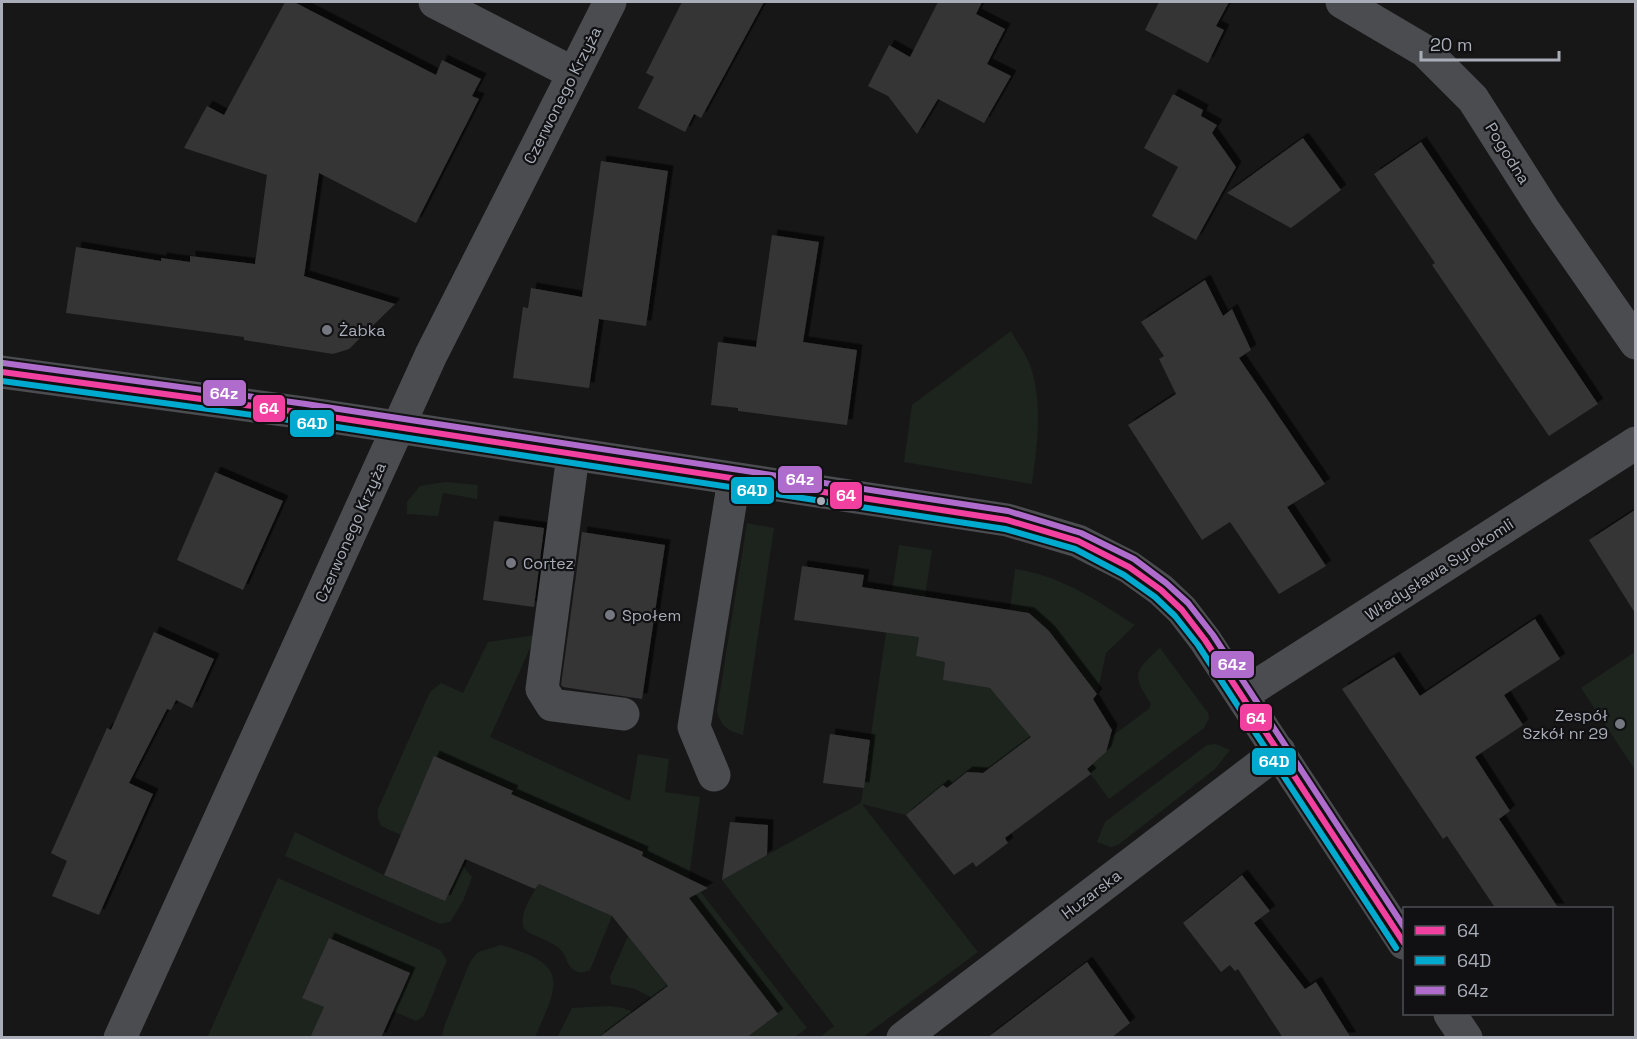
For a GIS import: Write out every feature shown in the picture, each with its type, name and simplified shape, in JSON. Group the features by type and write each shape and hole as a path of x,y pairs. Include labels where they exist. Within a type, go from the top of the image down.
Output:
{"street":[{"path":"435,2 573,73"},
{"name":"Czerwonego Krzyża","path":"120,1038 430,355 610,2"},
{"name":"Pogodna","path":"1342,2 1425,51 1473,99 1545,212 1635,344"},
{"path":"2,372 305,413 1007,520 1046,530 1095,548 1145,578 1182,610 1242,695 1403,941"},
{"name":"Władysława Syrokomli","path":"1242,695 1635,443"},
{"path":"573,455 542,689 552,705 623,714"},
{"path":"714,775 694,727 734,480"},
{"name":"Huzarska","path":"903,1038 1279,751"},
{"path":"1451,1015 1466,1038"}],"shaded area":[{"path":"1011,331 1029,363 1035,382 1038,411 1032,484 904,462 912,405"},
{"path":"445,482 478,485 477,499 443,493 438,516 407,514 407,502 420,486"},
{"path":"747,523 774,528 743,735 726,727 720,720 717,710"},
{"path":"899,545 932,550 916,656 945,662 943,680 990,688 1033,736 986,774 967,772 947,788 943,785 906,815 862,804 978,952 863,1037 820,1037 834,1026 722,880 861,803"},
{"path":"1015,569 1048,577 1078,590 1135,625 1106,653 1097,694 1049,631 1029,613 1010,610"},
{"path":"536,635 490,737 630,801 638,754 669,759 665,792 700,797 689,877 807,1028 795,1037 746,1037 769,1021 774,1012 681,887 657,870 659,864 642,856 643,852 511,794 513,791 401,835 381,826 378,809 430,692 441,683 463,693 488,642"},
{"path":"1160,648 1208,713 1209,718 1204,728 1109,799 1087,769 1093,750 1149,709 1151,704 1138,680 1138,674"},
{"name":"Zespół Szkół nr 29","path":"1635,652 1635,770 1581,688"},
{"path":"1216,744 1230,750 1215,769 1118,845 1111,847 1097,842 1105,822 1207,745"},
{"path":"295,832 384,875 445,901 462,865 472,877 463,901 450,922 440,924 285,856"},
{"path":"278,878 440,950 447,960 424,1016 416,1021 393,1011 409,973 329,938 302,997 324,1007 311,1037 207,1038"},
{"path":"539,884 612,916 590,970 581,973 573,969 558,947 524,929 524,911"},
{"path":"628,936 669,988 654,999 635,989 611,984 610,977"},
{"path":"501,945 539,960 548,968 553,978 550,1002 535,1037 442,1037 470,962 478,952"},
{"path":"608,1006 623,1008 642,1016 638,1037 624,1019 598,1037 557,1038 572,1008"}],"building":[{"path":"285,2 294,2 436,75 442,60 481,79 472,96 479,99 416,223 319,173 304,276 395,304 349,349 333,354 244,340 244,337 66,313 76,247 161,261 161,258 190,262 190,256 255,264 267,175 184,148 207,106 224,115"},
{"path":"682,2 764,2 701,118 694,114 685,132 638,108 654,77 646,73"},
{"path":"938,2 982,2 976,14 1005,29 987,64 1011,76 984,123 938,99 917,134 888,96 868,86 889,45 910,57"},
{"path":"1159,2 1229,2 1216,26 1224,30 1208,63 1145,30"},
{"path":"1173,94 1203,110 1201,116 1217,125 1212,133 1236,167 1196,240 1152,216 1178,167 1144,148"},
{"path":"1303,138 1341,190 1291,228 1227,193"},
{"path":"1421,142 1598,404 1549,436 1432,265 1435,263 1374,174"},
{"path":"601,161 668,171 646,326 599,319 589,388 513,378 523,307 528,308 531,288 582,297"},
{"path":"772,235 819,242 803,342 857,350 847,425 738,411 738,408 711,405 718,342 756,347"},
{"path":"1205,280 1223,316 1232,309 1251,350 1239,358 1325,484 1287,507 1326,566 1279,594 1230,522 1202,540 1128,425 1176,394 1159,359 1164,356 1141,322"},
{"path":"215,472 283,501 243,590 177,560"},
{"path":"1635,510 1635,613 1589,540"},
{"name":"Cortez","path":"494,521 544,528 534,607 483,600"},
{"name":"Społem","path":"582,532 665,545 642,699 561,685"},
{"path":"802,566 864,575 862,587 1029,613 1049,631 1097,694 1093,699 1112,730 1106,752 1087,769 1091,774 1005,838 1008,843 976,867 973,862 954,875 906,815 943,785 947,788 967,772 983,773 1031,737 990,688 943,680 945,662 916,656 919,637 794,620"},
{"path":"1535,619 1560,659 1504,695 1523,725 1475,757 1510,811 1499,819 1558,907 1495,907 1447,836 1443,839 1342,689 1394,657 1420,696"},
{"path":"154,632 214,659 192,708 176,700 171,710 167,709 129,783 153,794 99,915 52,896 67,861 51,853 107,728 111,730"},
{"path":"830,734 870,740 864,788 823,783"},
{"path":"434,756 513,791 511,794 643,852 642,856 708,888 689,898 778,1014 746,1038 598,1038 668,986 612,916 539,884 535,889 465,859 445,901 384,875"},
{"path":"730,822 768,825 767,855 722,880"},
{"path":"1242,875 1270,911 1254,923 1305,989 1316,982 1351,1038 1283,1038 1238,969 1235,971 1230,965 1221,972 1183,923"},
{"path":"329,938 410,973 381,1038 310,1038 324,1007 302,998"},
{"path":"1087,962 1130,1023 1111,1038 987,1038"}],"transit line":[{"name":"64z","path":"3,363 306,404 1008,511 1081,533 1134,559 1188,603 1213,635 1403,925"},
{"name":"64","path":"2,372 305,413 1007,520 1078,541 1129,567 1161,590 1182,610 1205,640 1403,941"},
{"name":"64D","path":"2,381 304,422 1005,529 1075,549 1124,575 1155,597 1175,616 1198,645 1396,948"}],"place":[{"name":"Żabka","path":"327,330"},
{"name":"Cortez","path":"511,563"},
{"name":"Społem","path":"610,615"},
{"name":"Zespół Szkół nr 29","path":"1620,724"}]}
